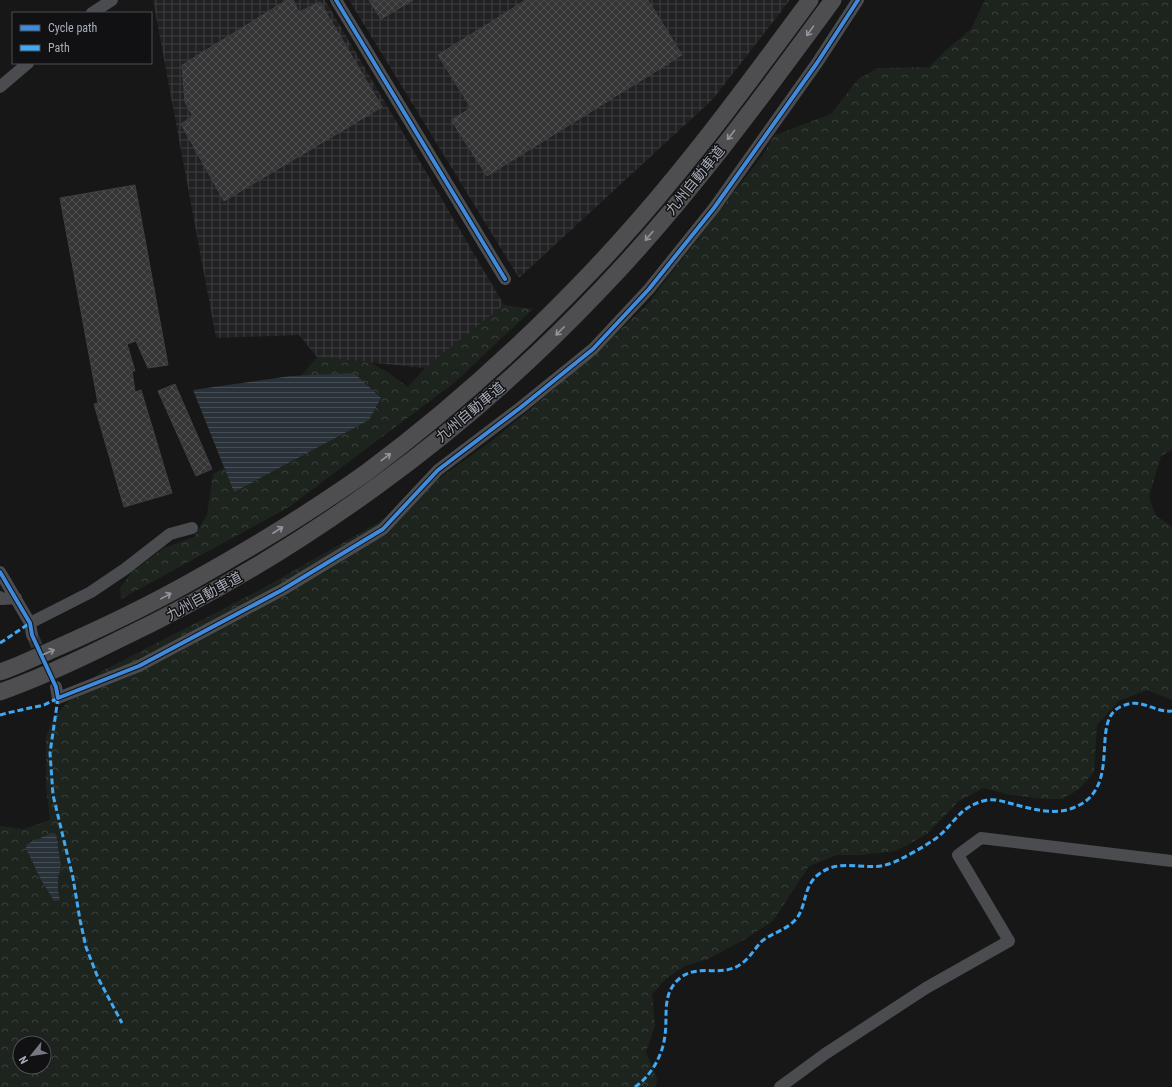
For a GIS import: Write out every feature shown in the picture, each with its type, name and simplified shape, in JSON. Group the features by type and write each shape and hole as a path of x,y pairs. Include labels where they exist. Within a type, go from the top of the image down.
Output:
{"highway":[{"name":"九州自動車道","path":"0,672 99,630 157,601 252,548 322,503 366,472 442,413 523,341 596,268 639,220 741,93 810,0"},
{"name":"九州自動車道","path":"0,692 74,662 164,619 258,566 303,538 378,486 493,394 551,340 606,285 636,251 697,179 833,0"}],"street":[{"path":"94,12 112,0"},
{"path":"336,0 505,279"},
{"path":"56,688 58,698 139,666 282,590 383,529 438,470 593,349 649,290 714,208 768,133 858,0"},
{"path":"0,87 27,64"},
{"path":"30,623 91,592 125,569 170,534 192,528"},
{"path":"0,572 30,623 32,635"},
{"path":"0,597 2,599 16,598"},
{"path":"780,1087 825,1054 926,988 1009,941 958,856 981,838 1172,862"}],"shaded area":[{"path":"153,0 325,0 504,305 425,368 317,357 299,335 216,338"},
{"path":"349,0 790,0 713,99 519,278"},
{"path":"354,373 381,398 369,420 234,492 193,390 291,376"},
{"path":"52,833 56,834 61,866 58,878 60,900 54,901 40,878 26,848 27,844"}],"green space":[{"path":"985,0 1172,0 1172,450 1161,456 1149,497 1156,516 1172,526 1172,700 1147,690 1119,701 1097,725 1094,772 1078,790 1062,799 1044,799 1011,795 984,788 959,801 927,834 896,851 862,855 837,855 809,866 773,921 745,939 708,959 685,966 667,978 652,994 655,1025 646,1052 657,1079 656,1087 0,1087 0,826 23,829 50,820 46,785 46,737 53,718 85,683 104,670 258,591 379,522 494,439 596,354 648,303 762,156 775,135 831,114 858,79 878,68 929,67 971,29"},
{"path":"504,305 533,309 454,383 289,507 121,599 120,588 132,572 164,548 194,537 207,515 213,474 224,468 234,492 354,373 301,376 317,357 370,362 389,373 408,387 425,368"}],"building":[{"path":"287,0 293,0 299,12 320,2 382,107 224,201 181,124 193,116 185,102 182,65"},
{"path":"369,0 413,0 381,19"},
{"path":"526,0 648,0 682,55 487,176 451,120 471,108 438,55"},
{"path":"135,185 168,365 148,368 136,341 127,344 135,371 132,371 135,392 141,390 172,493 124,507 94,404 98,403 60,198"},
{"path":"175,384 212,469 196,476 158,391"}],"tunnel":[{"path":"32,635 52,679"}],"marked path":[{"path":"0,643 30,623"},
{"path":"58,698 50,753 53,795 73,878 86,947 98,978 122,1023"},
{"path":"0,715 44,705 58,698"},
{"path":"635,1087 651,1071 662,1050 666,1027 666,1005 670,991 674,984 680,978 695,971 726,970 734,968 744,962 762,941 785,928 797,918 810,884 819,874 836,866 844,865 871,867 894,862 915,852 935,839 968,807 983,801 996,800 1033,809 1049,811 1073,808 1088,799 1098,786 1102,772 1107,726 1111,715 1120,707 1135,703 1159,710 1172,711"}],"cycle path":[{"path":"336,0 505,279"},
{"path":"0,572 30,623 32,635 56,687 58,698 139,666 282,590 383,529 438,470 520,408 593,349 649,289 714,208 817,63 858,0"}]}
